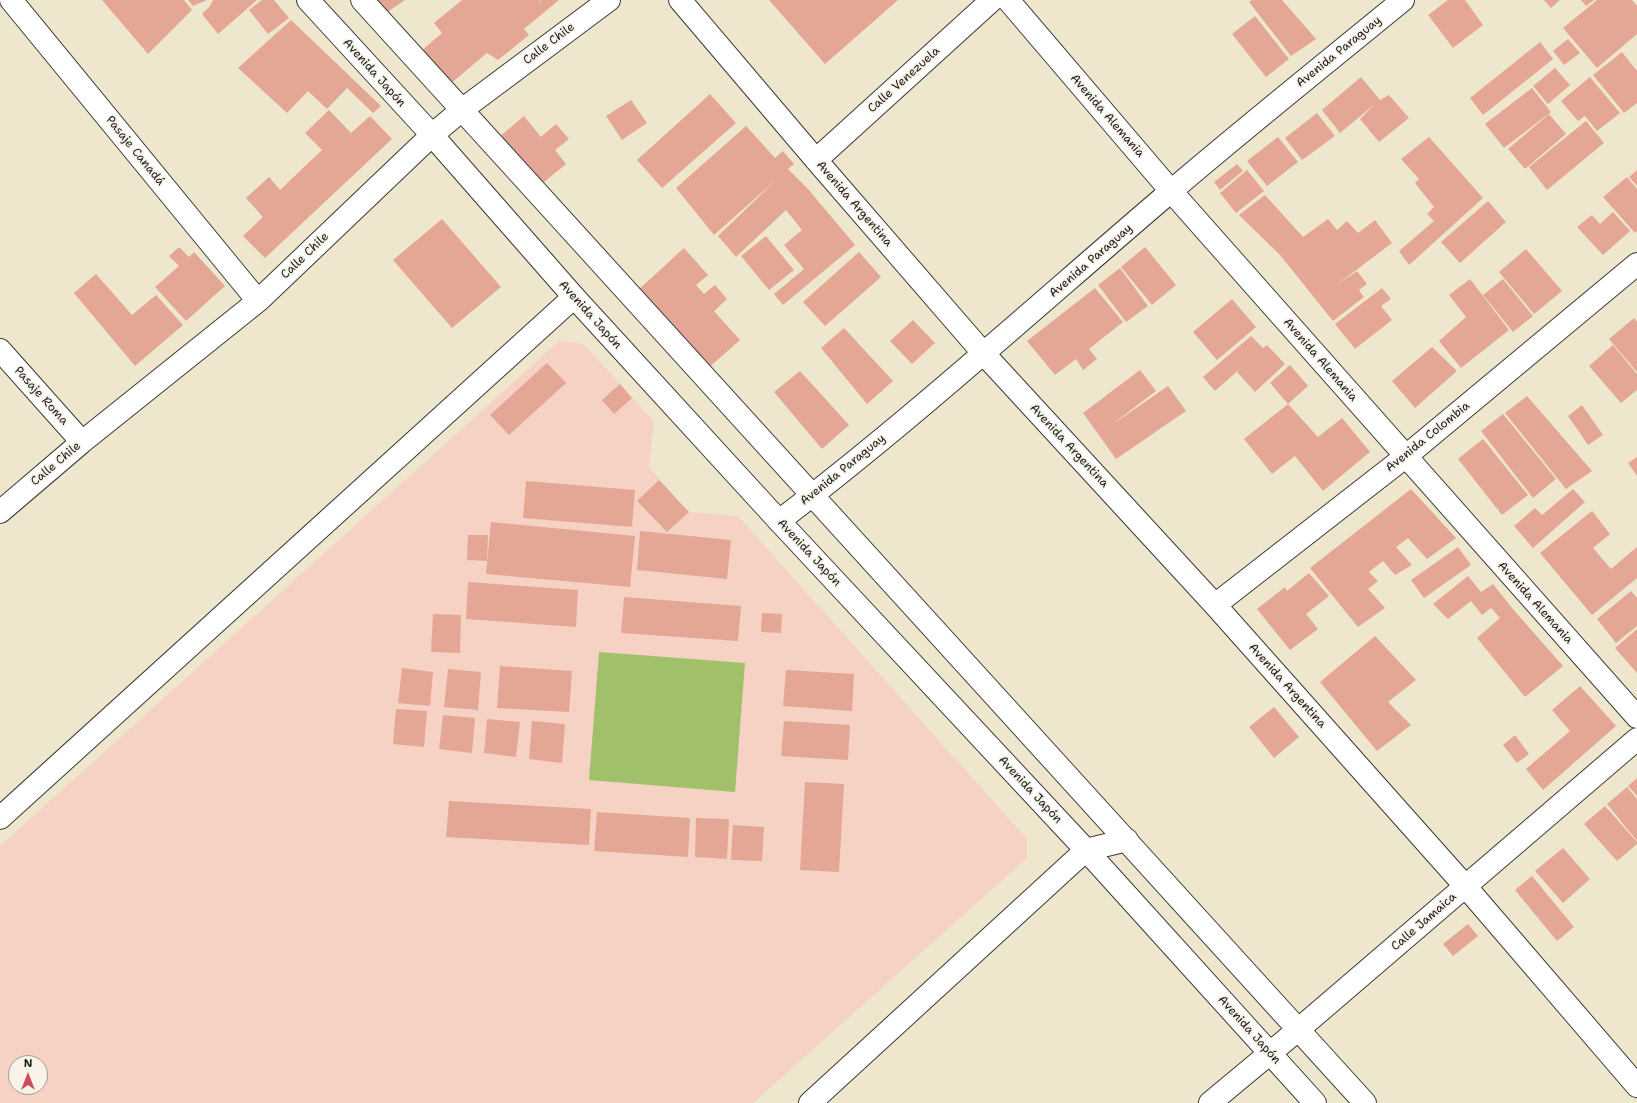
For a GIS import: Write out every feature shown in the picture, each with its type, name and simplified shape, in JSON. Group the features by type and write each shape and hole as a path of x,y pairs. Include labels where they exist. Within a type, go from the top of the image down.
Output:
{"street":[{"path":"0,6 7,0"},
{"name":"Pasaje Canadá","path":"12,0 258,301"},
{"name":"Avenida Japón","path":"308,0 432,135 574,297 779,522 1086,850 1315,1103"},
{"path":"362,0 463,109 1365,1103"},
{"name":"Calle Chile","path":"0,512 82,442 258,301 432,135 463,109 609,0"},
{"name":"Avenida Argentina","path":"680,0 984,354 1215,605 1632,1071"},
{"name":"Calle Venezuela","path":"816,160 992,0"},
{"name":"Avenida Alemania","path":"1008,0 1171,191 1637,717"},
{"name":"Avenida Paraguay","path":"779,522 813,496 984,354 1171,191 1403,0"},
{"name":"Avenida Colombia","path":"1215,605 1405,456 1637,264"},
{"path":"0,818 574,297"},
{"name":"Pasaje Roma","path":"0,350 82,442"},
{"name":"Calle Jamaica","path":"1210,1103 1270,1054 1466,887 1637,739"},
{"path":"810,1103 1086,850 1127,840"}],"shaded area":[{"path":"559,341 584,344 654,422 649,467 688,512 738,516 1027,839 1027,858 753,1103 0,1103 0,846"}],"green space":[{"path":"599,652 745,663 735,792 589,780"}],"building":[{"path":"102,0 184,0 192,10 148,54"},
{"path":"188,0 207,0 193,6"},
{"path":"213,0 257,0 218,34 202,14 210,6"},
{"path":"262,0 274,0 289,18 268,34 249,10"},
{"path":"370,0 405,0 383,15"},
{"path":"462,0 538,0 542,5 539,0 559,0 524,29 529,35 498,60 487,53 449,85 421,51 442,33 434,23"},
{"path":"769,0 898,0 825,64"},
{"path":"1252,0 1282,0 1316,39 1291,56 1249,2"},
{"path":"1448,0 1465,0 1483,25 1453,48 1428,15"},
{"path":"1544,0 1560,0 1551,8"},
{"path":"1581,0 1594,0 1586,6"},
{"path":"1597,0 1632,0 1637,6 1637,34 1597,68 1563,28"},
{"path":"1255,16 1289,59 1266,77 1232,34"},
{"path":"291,20 381,106 373,113 347,88 327,109 308,91 287,113 238,68"},
{"path":"1568,39 1580,53 1564,65 1553,51"},
{"path":"1540,42 1553,59 1483,115 1470,98"},
{"path":"1622,52 1637,71 1637,103 1624,113 1593,75"},
{"path":"1555,68 1570,85 1548,104 1533,86"},
{"path":"1361,77 1380,100 1389,95 1409,118 1379,142 1360,119 1375,104 1340,133 1322,110"},
{"path":"1590,77 1620,113 1597,131 1585,116 1578,121 1561,101"},
{"path":"1532,88 1551,112 1504,148 1485,124"},
{"path":"710,94 736,123 662,188 637,160"},
{"path":"631,100 647,123 622,140 606,116"},
{"path":"329,110 351,133 370,116 392,139 265,258 243,236 263,217 246,198 269,177 280,190 322,150 305,133"},
{"path":"1317,113 1335,136 1302,160 1285,138"},
{"path":"1549,114 1566,134 1525,169 1508,149"},
{"path":"524,116 541,137 556,124 569,139 555,150 566,164 538,187 498,138"},
{"path":"1586,121 1604,143 1547,190 1529,167"},
{"path":"746,126 775,158 783,151 794,164 788,169 808,189 855,245 783,305 774,294 804,269 784,245 802,230 786,210 736,257 718,236 776,180 714,235 676,188"},
{"path":"1278,137 1298,162 1267,186 1247,161"},
{"path":"1429,137 1483,198 1409,265 1399,251 1434,221 1427,214 1434,207 1415,183 1419,179 1401,159"},
{"path":"1237,164 1243,171 1220,190 1214,182"},
{"path":"1247,170 1264,191 1236,213 1220,193"},
{"path":"1637,170 1637,186 1629,177"},
{"path":"1627,177 1637,189 1637,231 1635,233 1603,197"},
{"path":"1265,195 1303,237 1328,219 1337,230 1347,221 1358,233 1375,220 1392,243 1335,286 1357,271 1367,284 1359,290 1364,297 1333,321 1280,255 1239,215"},
{"path":"1488,201 1506,222 1460,263 1441,242"},
{"path":"1613,212 1630,231 1603,255 1577,227 1592,215 1600,224"},
{"path":"442,219 501,287 452,328 393,260"},
{"path":"766,236 794,270 769,290 741,256"},
{"path":"179,247 189,257 194,252 225,286 186,321 155,287 179,266 169,256"},
{"path":"1145,247 1176,285 1152,305 1121,267"},
{"path":"684,248 708,275 696,285 704,294 715,285 727,299 714,311 740,340 705,371 636,292"},
{"path":"1526,249 1562,291 1534,314 1499,272"},
{"path":"859,252 881,277 825,326 803,302"},
{"path":"1120,268 1148,306 1126,322 1098,285"},
{"path":"96,274 132,315 156,295 183,325 135,366 74,293"},
{"path":"1470,279 1509,330 1461,368 1439,341 1466,317 1449,295"},
{"path":"1503,279 1533,316 1513,332 1483,295"},
{"path":"1095,288 1123,322 1089,349 1097,359 1083,370 1076,359 1055,375 1027,341"},
{"path":"1382,288 1391,299 1381,306 1392,320 1355,349 1335,324"},
{"path":"1232,299 1256,327 1217,360 1193,332"},
{"path":"1634,318 1637,322 1637,372 1609,339"},
{"path":"913,320 935,343 912,364 890,341"},
{"path":"844,328 893,381 867,404 821,348"},
{"path":"1251,336 1263,348 1267,345 1285,364 1255,392 1237,372 1243,366 1215,391 1203,377"},
{"path":"1613,345 1637,374 1637,390 1621,403 1589,366"},
{"path":"1432,347 1457,371 1415,408 1392,381"},
{"path":"547,363 566,383 509,435 490,415"},
{"path":"1290,365 1308,386 1288,404 1270,383"},
{"path":"1140,370 1156,391 1110,426 1168,386 1186,411 1116,459 1083,413"},
{"path":"800,371 849,425 822,449 774,392"},
{"path":"620,384 632,398 614,414 602,400"},
{"path":"1527,396 1592,471 1566,489 1505,413"},
{"path":"1288,404 1318,437 1342,418 1370,452 1323,491 1295,456 1272,474 1244,439"},
{"path":"1582,405 1603,435 1588,445 1568,416"},
{"path":"1503,414 1556,479 1533,498 1481,431"},
{"path":"1483,439 1528,495 1502,515 1458,459"},
{"path":"1637,457 1637,476 1628,463"},
{"path":"659,480 689,512 667,532 637,501"},
{"path":"526,481 635,490 632,527 523,518"},
{"path":"1411,489 1456,538 1427,559 1408,538 1396,547 1412,565 1395,575 1383,561 1369,572 1378,581 1368,589 1385,608 1358,627 1310,568"},
{"path":"1573,489 1585,502 1533,548 1514,526 1535,508 1542,515"},
{"path":"1592,511 1610,534 1593,548 1611,569 1637,547 1637,578 1592,615 1540,553"},
{"path":"491,522 635,536 630,587 486,574"},
{"path":"640,531 731,540 727,579 637,570"},
{"path":"468,535 488,535 487,561 467,560"},
{"path":"1458,547 1471,565 1424,598 1411,580"},
{"path":"1309,573 1329,596 1306,614 1318,629 1290,650 1257,609 1285,587 1287,591"},
{"path":"1468,576 1481,592 1493,584 1563,666 1525,697 1477,638 1500,618 1491,608 1482,615 1471,601 1448,619 1433,604"},
{"path":"468,582 578,590 576,627 466,619"},
{"path":"1631,591 1637,598 1637,626 1616,643 1597,619"},
{"path":"624,597 741,606 738,641 621,633"},
{"path":"762,613 782,614 781,633 761,632"},
{"path":"433,614 461,615 460,653 431,652"},
{"path":"1637,629 1637,673 1615,648"},
{"path":"1375,636 1416,680 1388,702 1411,725 1377,751 1320,682"},
{"path":"500,666 572,671 569,712 497,708"},
{"path":"402,668 433,672 430,706 398,703"},
{"path":"448,669 481,672 478,710 444,707"},
{"path":"786,670 854,674 852,711 783,706"},
{"path":"1580,686 1616,726 1543,790 1526,769 1570,731 1552,710"},
{"path":"1274,707 1299,737 1274,758 1249,727"},
{"path":"396,709 427,711 424,747 393,744"},
{"path":"443,715 475,718 472,753 439,749"},
{"path":"487,719 520,722 516,757 484,753"},
{"path":"532,721 565,724 562,763 529,759"},
{"path":"784,721 850,725 848,760 781,756"},
{"path":"1515,735 1529,754 1517,763 1503,745"},
{"path":"1637,778 1637,796 1628,786"},
{"path":"805,782 844,784 839,872 800,870"},
{"path":"1627,787 1637,799 1637,841 1607,804"},
{"path":"449,801 591,809 589,845 446,837"},
{"path":"1605,806 1637,842 1637,844 1617,861 1584,824"},
{"path":"597,812 690,818 688,857 594,851"},
{"path":"696,818 729,819 727,859 695,857"},
{"path":"733,825 764,827 762,861 731,860"},
{"path":"1563,848 1590,879 1563,903 1535,871"},
{"path":"1532,876 1574,927 1557,941 1515,890"},
{"path":"1468,924 1478,936 1453,956 1443,944"}]}
